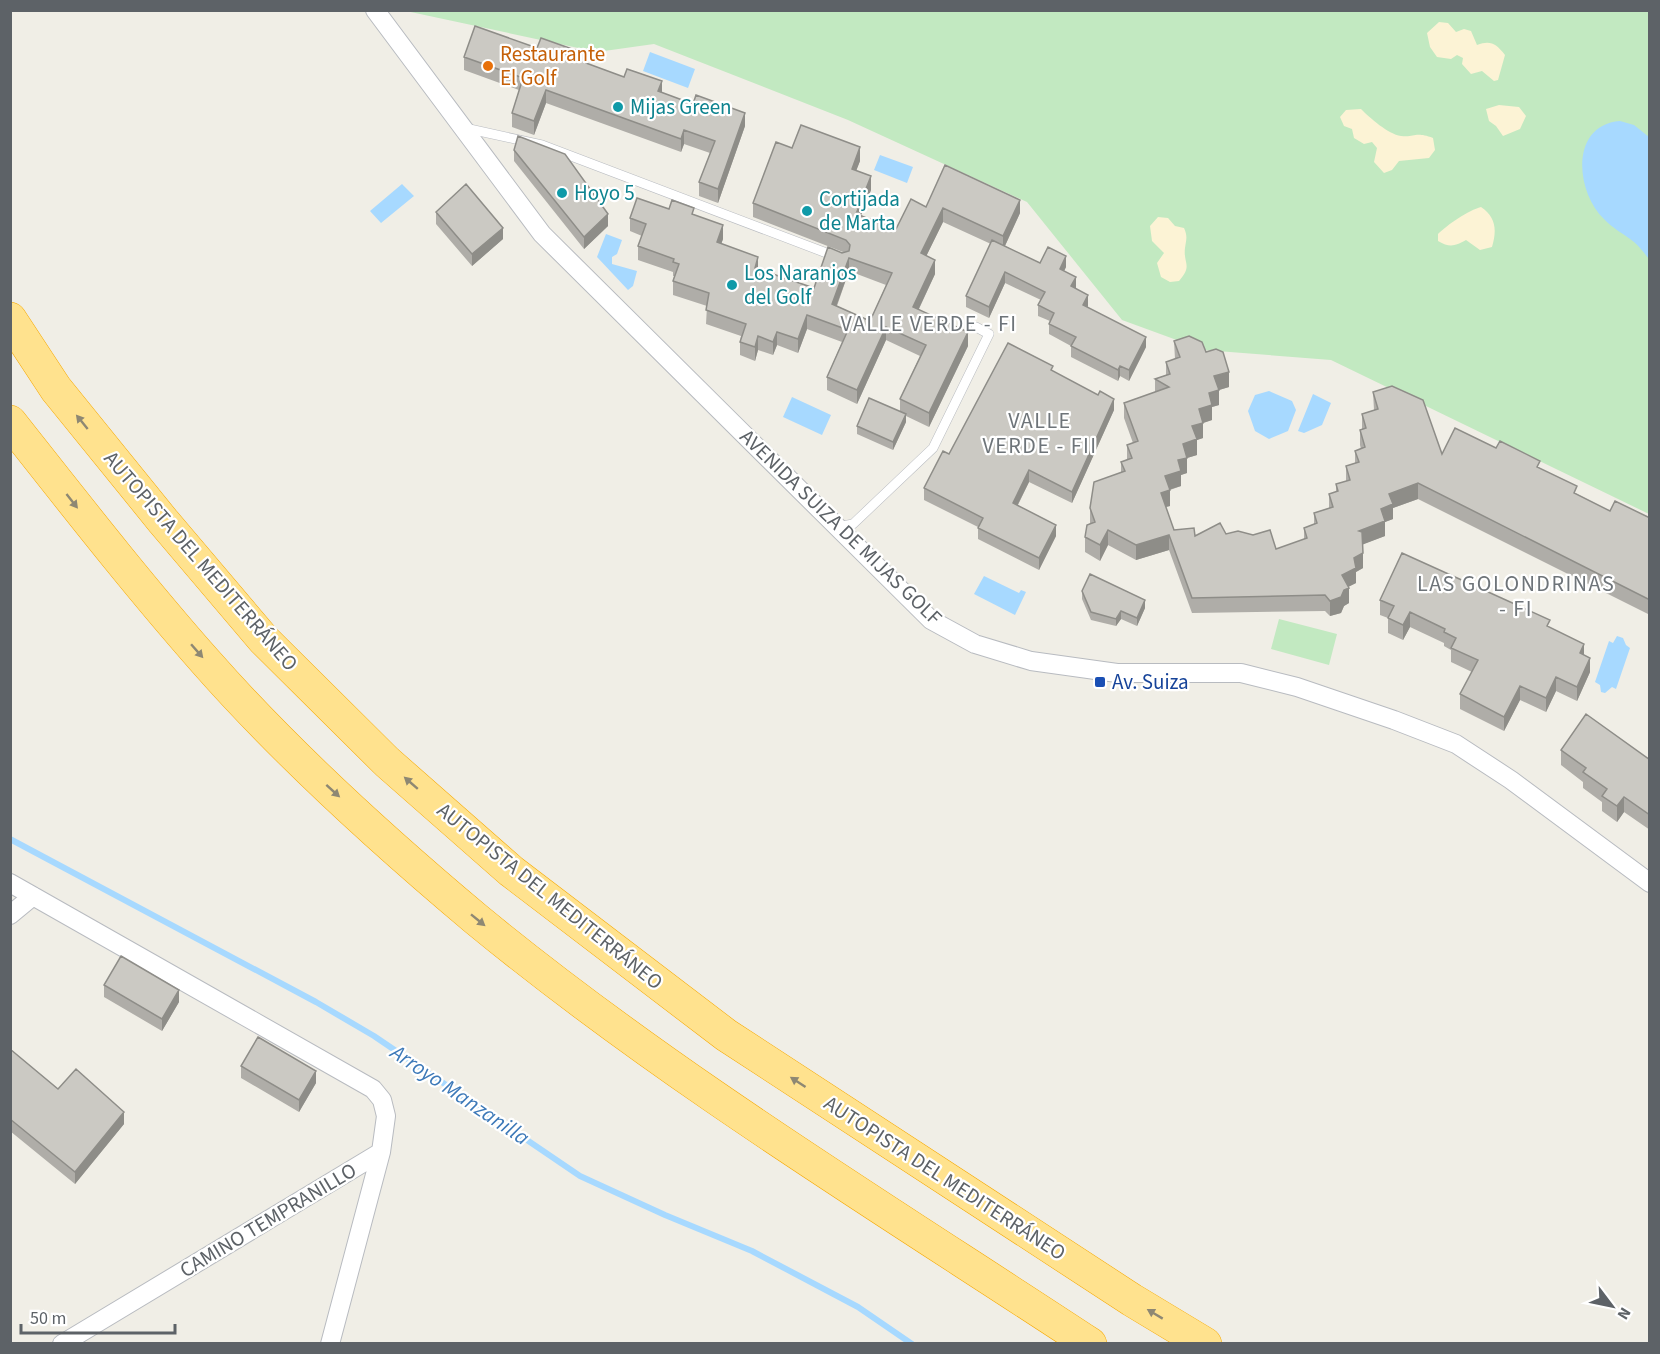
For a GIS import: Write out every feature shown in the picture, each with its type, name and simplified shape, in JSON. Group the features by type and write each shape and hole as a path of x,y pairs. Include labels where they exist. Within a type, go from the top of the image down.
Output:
{"highway":[{"name":"AUTOPISTA DEL MEDITERRÁNEO","path":"10,320 56,389 163,521 264,640 387,762 511,871 726,1035 1132,1300 1205,1344"},
{"path":"10,422 108,548 208,664 326,785 476,919 685,1079 1090,1344"}],"street":[{"name":"AVENIDA SUIZA DE MIJAS GOLF","path":"375,10 542,234 931,620 975,644 1031,662 1117,673 1184,671 1241,674 1297,687 1394,720 1456,744 1511,780 1650,883"},
{"path":"10,884 373,1089 382,1100 386,1116 381,1152 330,1344"},
{"path":"10,915 33,896"},
{"name":"CAMINO TEMPRANILLO","path":"62,1344 381,1152"}],"lane":[{"path":"463,128 542,145 844,260"},
{"path":"837,528 853,524 933,448 989,334 975,327"}],"green space":[{"path":"406,11 1649,11 1649,514 1331,360 1204,350 1122,320 1027,202 848,120 654,44 597,52"},
{"path":"1279,619 1337,634 1329,665 1271,649"}],"sand":[{"path":"1439,22 1448,23 1456,32 1464,29 1471,31 1477,45 1490,43 1499,48 1505,55 1498,80 1494,81 1482,71 1471,74 1462,64 1463,58 1457,55 1451,59 1437,57 1430,47 1427,33"},
{"path":"1499,105 1519,107 1526,116 1520,129 1503,136 1489,121 1486,109"},
{"path":"1361,109 1396,135 1422,135 1433,138 1435,150 1429,158 1399,161 1392,170 1384,173 1374,162 1377,148 1372,142 1364,144 1354,138 1352,129 1344,126 1340,117 1346,110"},
{"path":"1481,207 1490,215 1494,224 1492,247 1480,250 1466,240 1452,245 1438,241 1438,234 1447,226 1464,214"},
{"path":"1158,217 1168,218 1175,226 1184,228 1185,231 1187,268 1179,281 1170,282 1161,277 1157,263 1164,253 1152,241 1150,226"}],"water":[{"path":"650,52 695,69 688,88 643,71"},
{"path":"1620,121 1634,125 1649,137 1649,259 1634,242 1607,222 1594,207 1583,177 1582,161 1585,146 1592,134 1604,125"},
{"path":"880,155 913,167 907,183 874,170"},
{"path":"402,184 414,196 381,223 370,211"},
{"path":"606,234 622,240 617,254 612,257 612,264 637,271 633,286 628,290 597,257"},
{"path":"1269,391 1292,401 1296,410 1288,431 1269,439 1255,431 1248,411 1255,395"},
{"path":"1313,394 1331,403 1322,425 1304,433 1298,431"},
{"path":"792,397 831,415 822,435 783,417"},
{"path":"984,576 1019,593 1021,590 1026,592 1015,615 974,594"},
{"path":"1617,636 1623,638 1630,648 1616,689 1612,687 1605,693 1601,692 1600,685 1595,682 1609,641 1613,643"}],"building":[{"path":"475,26 537,48 541,38 589,55 586,63 624,77 627,69 662,81 658,91 693,104 696,95 745,113 718,189 699,182 715,141 684,130 681,139 546,90 534,121 512,113 523,78 464,57"},
{"path":"801,125 860,147 852,169 871,176 856,214 896,229 911,199 926,207 945,165 1020,200 1003,236 943,208 921,253 935,260 913,307 968,332 929,413 900,399 926,345 886,327 857,390 827,377 848,330 807,315 798,339 777,332 773,342 758,336 755,347 740,342 746,324 706,310 709,293 673,281 679,264 673,262 674,259 638,246 646,224 630,218 637,198 669,209 672,200 694,208 692,214 723,225 717,242 758,257 755,268 814,288 828,247 842,253 849,251 850,245 846,240 753,203 776,142 792,148","holes":["849,258 892,273 870,321 832,304"]},
{"name":"Hoyo 5","path":"518,136 565,154 608,214 584,237 514,150"},
{"path":"466,184 503,228 472,254 436,212"},
{"path":"992,240 1040,263 1048,247 1066,256 1060,269 1076,277 1071,286 1088,295 1083,305 1146,337 1129,370 1120,366 1118,370 1071,346 1076,337 1049,324 1054,313 1038,305 1045,292 1005,272 989,307 966,296"},
{"path":"1189,336 1202,342 1206,352 1216,349 1223,352 1229,372 1214,376 1219,390 1209,393 1212,405 1199,409 1203,423 1192,426 1197,439 1183,444 1187,458 1178,460 1181,471 1165,476 1170,490 1161,493 1174,530 1194,528 1195,536 1220,523 1226,534 1238,531 1253,535 1270,530 1276,549 1307,538 1304,528 1317,523 1314,513 1333,507 1329,494 1338,491 1336,484 1350,480 1346,466 1359,462 1355,451 1365,447 1360,430 1366,428 1362,414 1378,409 1373,392 1392,386 1423,400 1442,454 1455,428 1496,448 1500,441 1540,461 1537,467 1577,486 1574,493 1610,511 1615,501 1650,518 1650,600 1418,483 1389,494 1393,504 1381,509 1385,521 1359,531 1362,532 1363,553 1354,558 1356,568 1342,575 1349,588 1344,590 1341,597 1330,601 1325,595 1192,598 1169,535 1136,545 1108,530 1100,545 1085,537 1087,525 1095,522 1090,508 1094,482 1125,471 1121,462 1132,458 1127,445 1138,441 1124,403 1169,387 1155,379 1170,374 1166,362 1180,357 1174,341"},
{"path":"1008,343 1053,366 1051,370 1098,395 1100,391 1114,399 1072,492 1029,470 1013,503 1056,525 1039,558 978,528 983,518 924,488 943,451 949,454"},
{"path":"869,398 906,414 893,442 857,426"},
{"path":"1402,553 1550,620 1547,626 1584,644 1580,653 1590,658 1577,687 1556,677 1546,698 1520,686 1504,717 1460,694 1478,660 1451,648 1456,638 1444,632 1445,629 1410,612 1403,625 1388,618 1394,606 1380,600"},
{"path":"1090,574 1145,600 1137,618 1121,611 1116,619 1091,612 1082,591"},
{"path":"1586,714 1650,760 1650,815 1624,797 1617,806 1602,796 1607,789 1583,772 1586,768 1561,750"},
{"path":"121,956 179,990 162,1019 104,985"},
{"path":"258,1037 316,1071 299,1100 241,1066"},
{"path":"10,1049 58,1089 76,1069 124,1112 75,1172 10,1119"}],"waterway":[{"name":"Arroyo Manzanilla","path":"10,839 316,1002 374,1036 580,1176 752,1251 858,1307 912,1344"}],"place":[{"name":"Restaurante El Golf","path":"488,66"},
{"name":"Mijas Green","path":"618,107"},
{"name":"Hoyo 5","path":"562,193"},
{"name":"Cortijada de Marta","path":"807,211"},
{"name":"Los Naranjos del Golf","path":"732,285"},
{"name":"Av. Suiza","path":"1100,682"}],"district":[{"name":"VALLE VERDE - FI","path":"929,324"},
{"name":"VALLE VERDE - FII","path":"1040,434"},
{"name":"LAS GOLONDRINAS - FI","path":"1516,596"}]}
